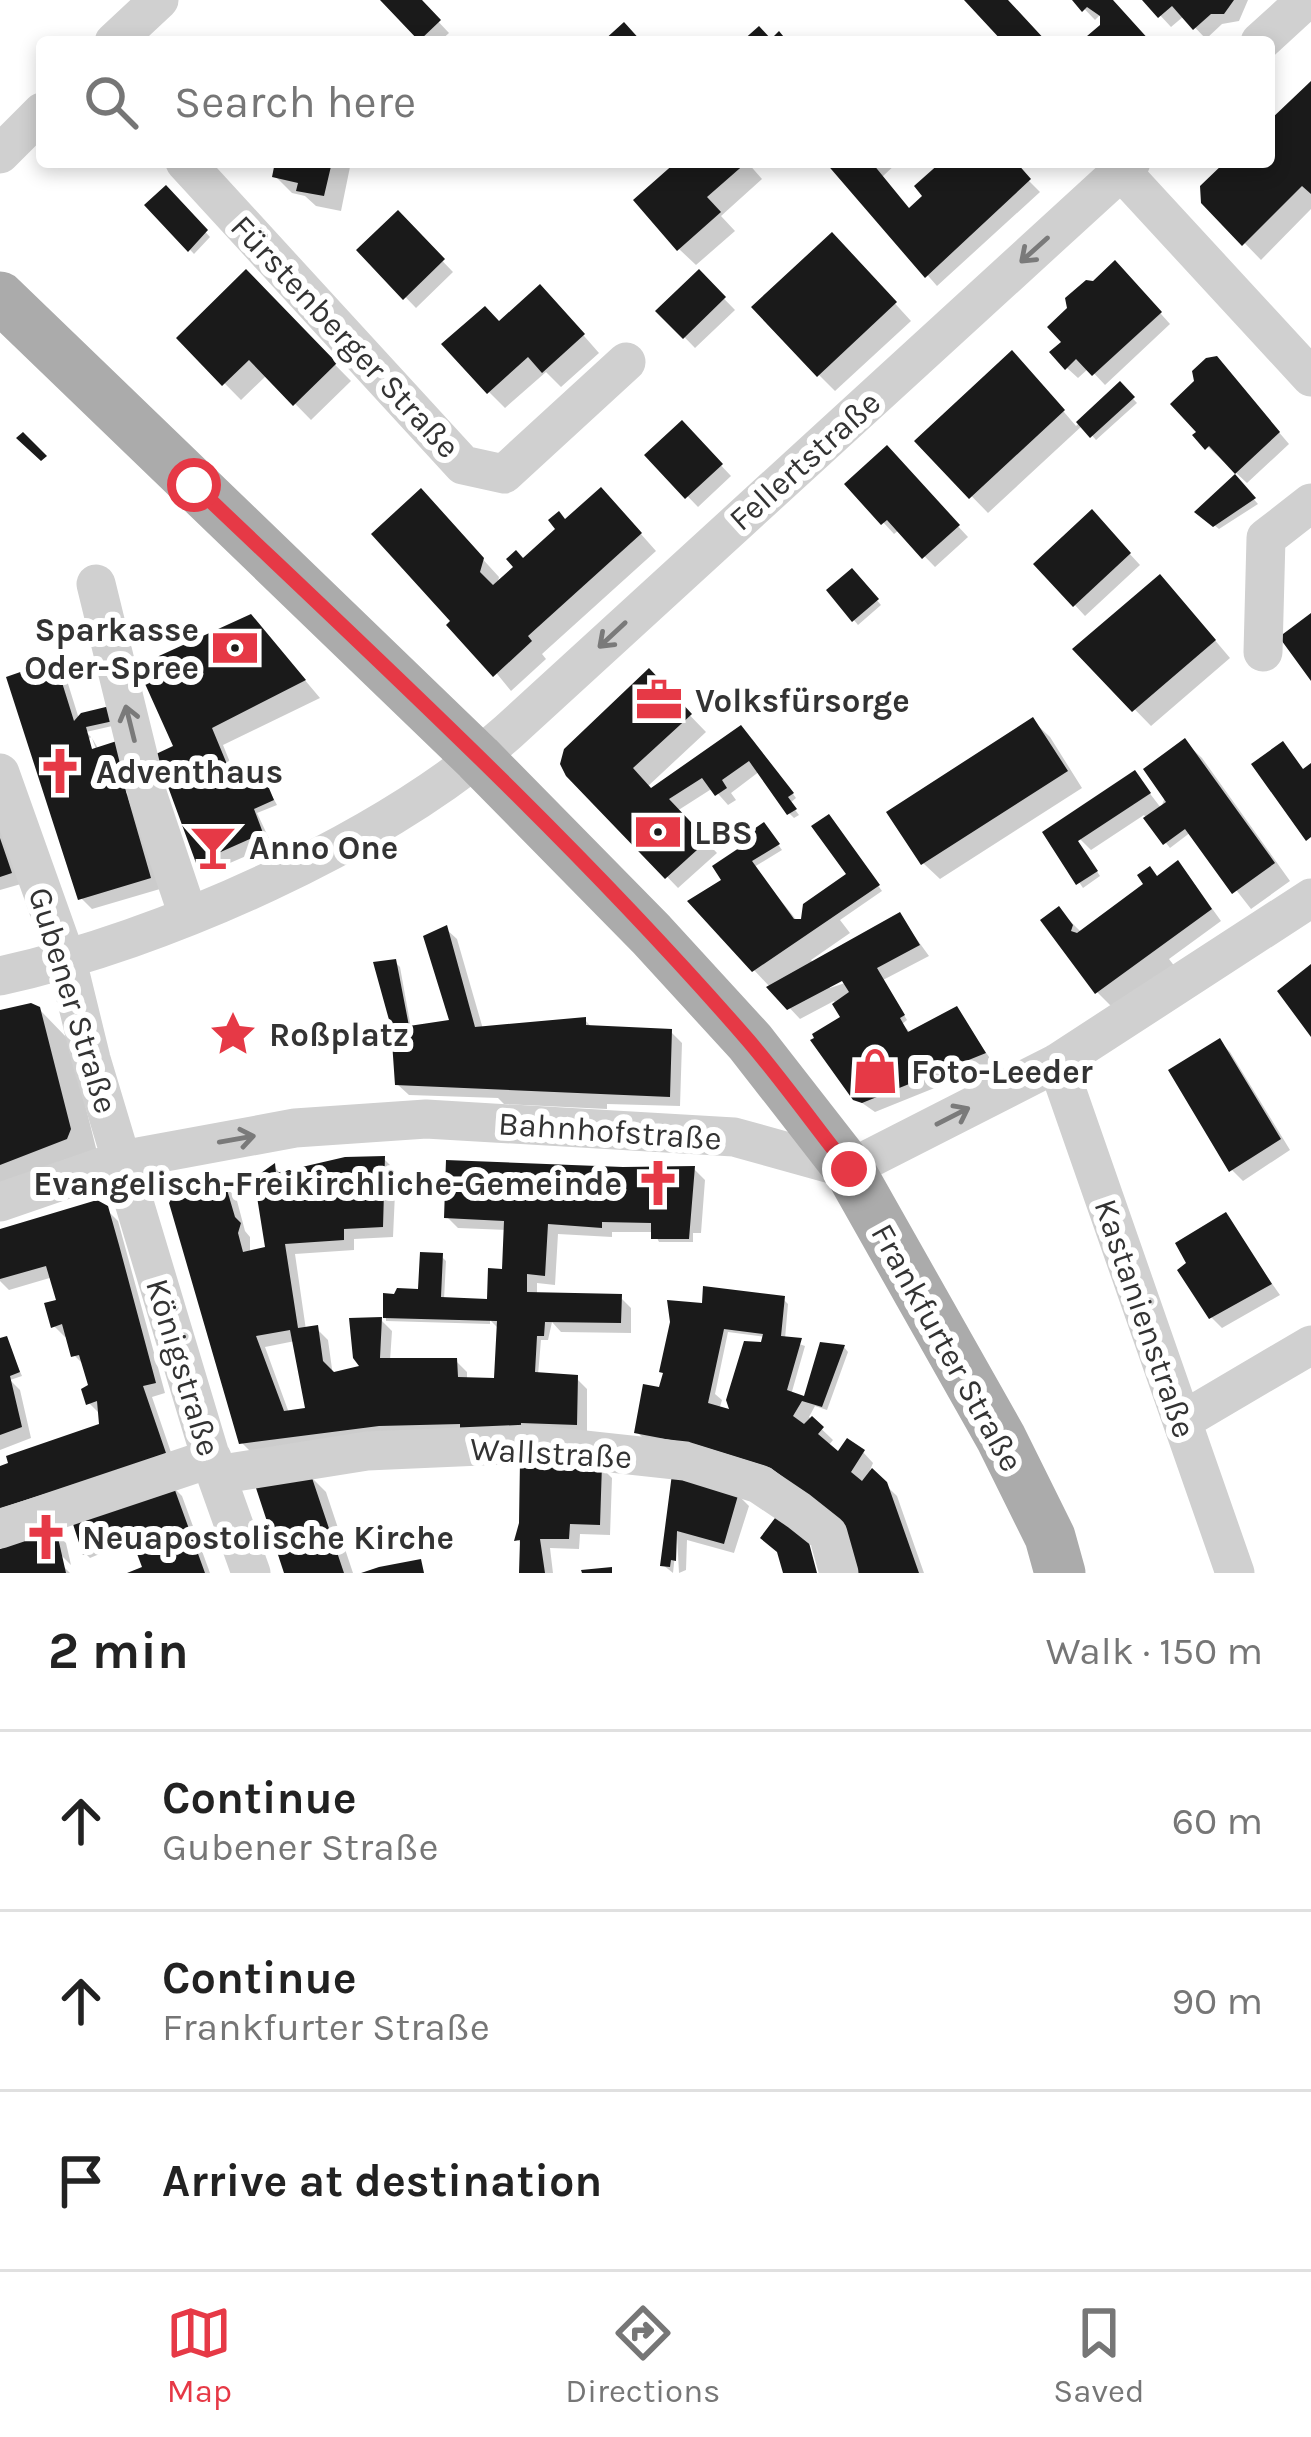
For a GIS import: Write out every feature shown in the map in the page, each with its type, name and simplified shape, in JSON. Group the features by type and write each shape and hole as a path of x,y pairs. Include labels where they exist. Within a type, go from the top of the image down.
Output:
{"main road":[{"path":"0,297 478,758"},
{"name":"Frankfurter Straße","path":"478,758 750,1042 849,1169 1001,1438 1050,1537 1060,1573"}],"street":[{"path":"120,36 159,0"},
{"path":"1267,36 1306,0"},
{"path":"0,154 36,118"},
{"name":"Fürstenberger Straße","path":"191,168 463,465 504,474 626,362"},
{"name":"Fellertstraße","path":"0,976 67,961 242,893 393,814 478,758 1125,168"},
{"path":"1127,168 1311,377"},
{"path":"1263,652 1266,538 1311,503"},
{"path":"96,584 148,796 188,915"},
{"name":"Gubener Straße","path":"0,773 67,961 122,1160"},
{"path":"849,1169 1057,1063 1311,898"},
{"name":"Kastanienstraße","path":"1057,1063 1235,1573"},
{"name":"Bahnhofstraße","path":"0,1202 122,1160 295,1128 426,1119 734,1137 849,1169"},
{"name":"Königstraße","path":"122,1160 250,1573"},
{"path":"1182,1421 1311,1345"},
{"name":"Wallstraße","path":"0,1529 214,1467 368,1451 529,1444 685,1461 759,1484 828,1534 838,1573"}],"building":[{"path":"380,0 422,0 441,20 424,36 414,36"},
{"path":"964,0 1008,0 1041,36 997,36"},
{"path":"1072,0 1113,0 1146,36 1087,36 1100,25 1100,16 1087,7 1082,12"},
{"path":"1142,0 1234,0 1224,14 1211,14 1193,30 1172,6 1158,18"},
{"path":"624,22 637,36 609,36"},
{"path":"759,26 768,36 748,36"},
{"path":"1311,81 1311,194 1302,186 1242,246 1201,203 1200,186 1219,168 1275,168 1275,115"},
{"path":"274,168 331,168 324,196 296,191 298,183 272,177"},
{"path":"669,168 740,168 707,197 721,212 677,251 633,200"},
{"path":"830,168 876,168 909,208 922,196 914,186 934,168 1021,168 1031,179 925,278"},
{"path":"166,185 208,230 188,252 144,205"},
{"path":"398,210 445,259 403,300 356,250"},
{"path":"832,232 897,302 817,377 751,307"},
{"path":"1115,260 1162,312 1092,376 1076,359 1065,370 1049,352 1061,342 1047,327 1067,308 1065,298"},
{"path":"246,269 337,363 293,406 249,360 222,386 176,338"},
{"path":"699,269 726,297 683,339 655,311"},
{"path":"540,284 585,334 542,373 528,357 487,394 441,344 485,306 499,321"},
{"path":"1012,350 1065,410 969,499 914,441"},
{"path":"1217,356 1280,432 1235,474 1209,446 1205,450 1192,435 1196,432 1170,404 1194,381 1192,371 1206,358"},
{"path":"1120,381 1135,397 1090,438 1076,422"},
{"path":"682,420 723,464 685,499 644,455"},
{"path":"23,432 47,456 41,461 16,438"},
{"path":"887,445 960,525 922,559 887,520 881,525 844,484"},
{"path":"1235,474 1256,498 1213,527 1194,512"},
{"path":"601,487 642,533 528,636 532,641 493,677 446,625 450,621 371,534 421,488 484,558 480,572 493,585 513,567 506,559 516,550 523,558 555,529 548,520 559,511 565,519"},
{"path":"1092,509 1131,553 1073,607 1033,564"},
{"path":"852,568 879,599 852,622 826,590"},
{"path":"1160,574 1216,640 1132,712 1072,649"},
{"path":"1311,613 1311,681 1279,637"},
{"path":"251,614 306,680 212,728 236,786 263,774 274,800 254,809 263,833 196,863 156,754 173,746 137,666"},
{"path":"55,660 74,721 81,713 114,705 118,720 86,727 92,749 123,739 135,784 125,788 151,878 78,900 6,677"},
{"path":"649,668 692,714 633,768 651,788 741,725 794,793 788,797 797,809 787,815 749,761 722,780 727,788 715,796 702,778 669,799 708,840 665,879 566,776 560,764 564,749"},
{"path":"1033,717 1068,771 921,865 886,812"},
{"path":"1185,738 1275,863 1232,894 1185,829 1163,845 1143,818 1166,802 1143,769"},
{"path":"1283,741 1303,769 1311,763 1311,837 1306,841 1251,764"},
{"path":"1135,770 1151,793 1078,841 1098,871 1076,885 1042,832"},
{"path":"829,814 880,885 752,972 687,901 721,880 712,866 742,846 738,840 764,822 780,844 752,861 794,919 801,919 803,904 846,874 811,826"},
{"path":"0,838 12,873 0,877"},
{"path":"1178,860 1212,909 1095,994 1040,920 1059,906 1073,925 1071,931 1077,933 1143,884 1137,875 1150,866 1157,876"},
{"path":"900,912 920,945 877,968 905,1015 900,1018 908,1032 957,1006 986,1053 862,1103 853,1100 810,1040 840,1017 832,1004 849,992 842,981 787,1010 766,987"},
{"path":"447,925 475,1027 586,1017 586,1025 672,1029 670,1097 395,1085 391,1027 373,962 396,959 409,1026 449,1020 423,936"},
{"path":"1311,964 1311,1037 1277,991"},
{"path":"31,1003 40,1007 71,1129 67,1139 0,1165 0,1010"},
{"path":"1220,1038 1281,1139 1229,1172 1168,1070"},
{"path":"385,1156 383,1227 344,1229 344,1240 285,1244 298,1328 318,1325 323,1361 334,1372 359,1366 353,1358 349,1318 382,1317 380,1358 457,1358 458,1377 494,1378 497,1321 383,1318 383,1293 418,1289 420,1252 443,1253 441,1297 487,1299 488,1268 502,1269 504,1221 444,1218 446,1160 695,1166 689,1239 651,1239 651,1223 602,1222 602,1228 548,1224 545,1276 527,1274 527,1292 622,1294 621,1323 545,1322 544,1336 537,1336 535,1372 578,1375 577,1425 379,1426 239,1444 169,1203 174,1194 225,1183 241,1223 238,1233 243,1252 265,1247 254,1178 275,1163 276,1173 345,1157","holes":["290,1330 305,1408 284,1411 256,1336"]},
{"path":"97,1200 108,1206 119,1245 156,1383 143,1386 167,1456 0,1508 0,1466 8,1463 6,1456 99,1424 97,1401 86,1405 81,1389 88,1385 79,1355 71,1357 62,1324 51,1328 44,1303 56,1300 46,1266 0,1279 0,1229"},
{"path":"1226,1212 1272,1284 1209,1319 1177,1270 1186,1263 1175,1243"},
{"path":"703,1286 785,1296 781,1336 802,1338 787,1390 804,1396 820,1342 845,1345 822,1407 802,1401 793,1416 804,1424 812,1416 824,1427 818,1434 838,1451 847,1438 865,1450 851,1472 862,1481 872,1468 887,1482 919,1573 856,1573 841,1522 771,1468 697,1445 634,1433 643,1384 659,1387 663,1373 659,1372 670,1322 667,1300 702,1303","holes":["724,1329 763,1334 761,1342 744,1341 726,1400 729,1409 708,1403"]},
{"path":"7,1336 20,1372 10,1376 22,1427 0,1435 0,1338"},
{"path":"520,1460 602,1464 600,1525 570,1524 569,1539 540,1539 545,1573 519,1573 520,1540 514,1541 519,1523"},
{"path":"310,1472 344,1573 284,1573 255,1485"},
{"path":"672,1474 739,1492 724,1544 677,1531 676,1561 671,1560 670,1567 660,1566"},
{"path":"172,1482 205,1573 127,1573 142,1567 130,1535 83,1555 72,1521"},
{"path":"778,1514 808,1539 817,1573 783,1573 777,1552 760,1538"},
{"path":"56,1529 66,1573 0,1573 0,1549"},
{"path":"421,1559 424,1573 361,1573 379,1567"},
{"path":"612,1567 612,1573 581,1570"}],"place":[{"name":"Sparkasse Oder-Spree","path":"235,648"},
{"name":"Volksfürsorge","path":"659,700"},
{"name":"Adventhaus","path":"60,771"},
{"name":"LBS","path":"658,832"},
{"name":"Anno One","path":"213,847"},
{"name":"Roßplatz","path":"233,1034"},
{"name":"Foto-Leeder","path":"875,1071"},
{"name":"Evangelisch-Freikirchliche-Gemeinde","path":"658,1183"},
{"name":"Neuapostolische Kirche","path":"46,1537"}],"route":[{"path":"194,485 478,758 651,934 750,1042 849,1169"}]}
